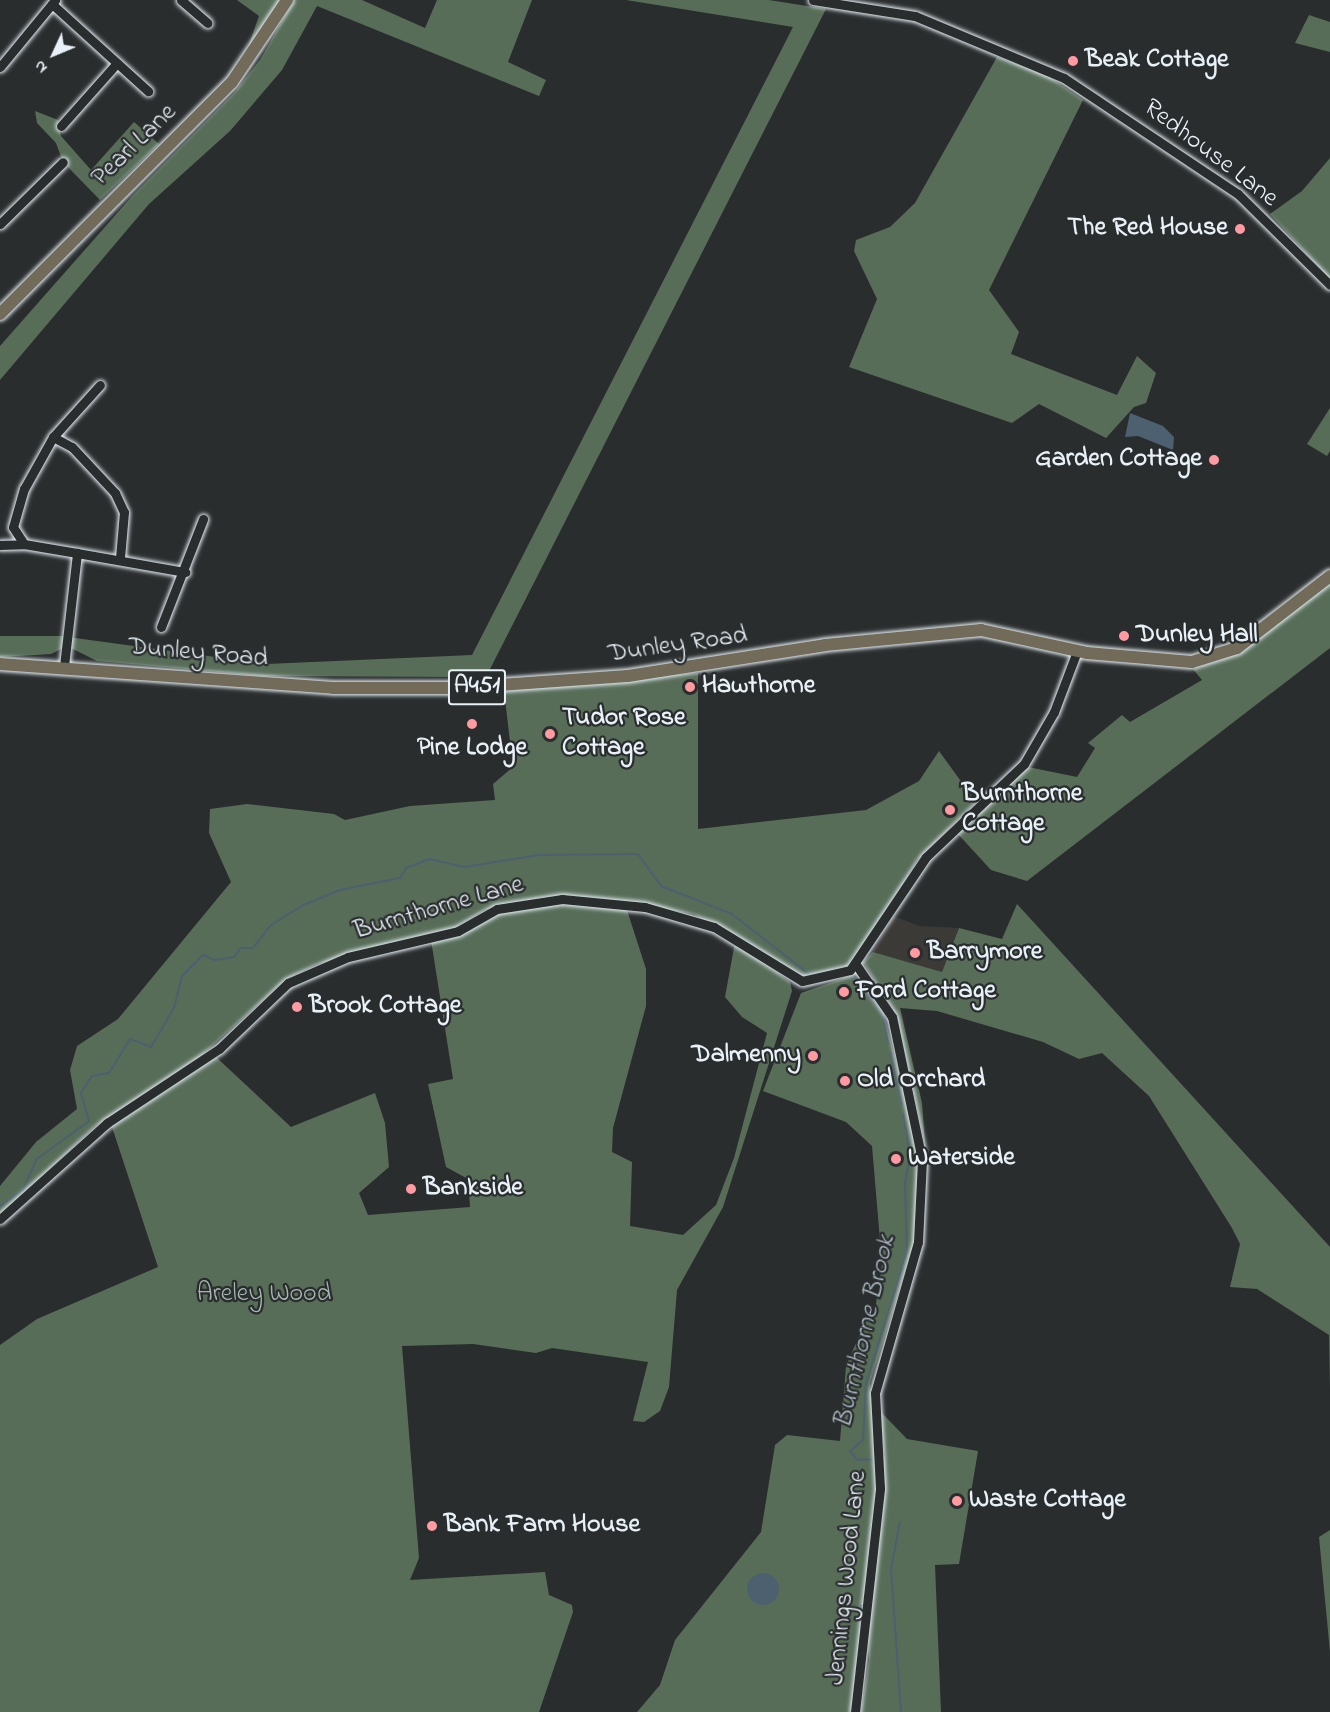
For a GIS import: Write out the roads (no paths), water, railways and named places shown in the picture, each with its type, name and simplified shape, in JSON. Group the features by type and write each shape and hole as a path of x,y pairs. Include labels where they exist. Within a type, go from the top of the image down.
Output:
{"main road":[{"name":"Pearl Lane","path":"0,314 232,82 287,0"},
{"name":"Dunley Road","path":"0,664 64,666 333,688 459,688 628,676 825,645 972,630 1077,651 1208,661 1250,639 1330,576"}],"street":[{"path":"181,0 207,23"},
{"name":"Redhouse Lane","path":"813,0 915,16 1064,78 1238,194 1330,285"},
{"path":"0,67 53,2 148,91"},
{"path":"61,126 117,63"},
{"path":"0,224 63,162"},
{"path":"24,544 14,527 18,504 53,437 100,385"},
{"path":"53,437 72,447 115,493 124,512 120,558"},
{"path":"160,627 185,572 203,519"},
{"path":"0,545 24,544 120,558 185,572"},
{"path":"64,666 77,553"},
{"path":"857,966 916,868 1030,757 1077,651"},
{"name":"Burnthorne Lane","path":"0,1219 100,1128 219,1049 288,983 348,957 458,931 497,909 562,899 628,904 698,920 802,981 857,966"},
{"name":"Jennings Wood Lane","path":"855,1712 880,1488 875,1393 918,1242 922,1160 892,1017 857,966"}],"water":[{"path":"1130,413 1163,426 1174,437 1173,450 1138,436 1125,437"},
{"path":"763,1573 774,1578 779,1589 774,1600 763,1605 752,1600 747,1589 752,1578"}],"waterway":[{"name":"Burnthorne Brook","path":"0,1206 23,1190 37,1159 89,1121 81,1093 92,1076 109,1073 130,1039 151,1047 174,1008 182,976 203,955 215,960 234,957 241,948 253,948 271,925 303,905 340,890 400,878 406,868 429,859 464,867 539,855 638,854 661,886 732,914 810,975"},
{"name":"Burnthorne Brook","path":"852,976 882,1012 888,1043"},
{"name":"Burnthorne Brook","path":"890,1053 902,1105"},
{"name":"Burnthorne Brook","path":"877,1459 857,1460 850,1451 863,1440 866,1384 907,1251 905,1184 910,1153 903,1114"},
{"name":"Burnthorne Brook","path":"900,1522 891,1569 901,1712"}],"place":[{"name":"Beak Cottage","path":"1073,61"},
{"name":"The Red House","path":"1240,229"},
{"name":"Garden Cottage","path":"1214,460"},
{"name":"Dunley Hall","path":"1124,636"},
{"name":"Hawthorne","path":"690,687"},
{"name":"Pine Lodge","path":"472,724"},
{"name":"Tudor Rose Cottage","path":"550,734"},
{"name":"Burnthorne Cottage","path":"950,810"},
{"name":"Barrymore","path":"915,953"},
{"name":"Ford Cottage","path":"844,992"},
{"name":"Brook Cottage","path":"297,1007"},
{"name":"Dalmenny","path":"813,1056"},
{"name":"Old Orchard","path":"845,1081"},
{"name":"Waterside","path":"896,1159"},
{"name":"Bankside","path":"411,1189"},
{"name":"Waste Cottage","path":"957,1501"},
{"name":"Bank Farm House","path":"432,1526"}],"park label":[{"name":"Areley Wood","path":"264,1295"}]}
